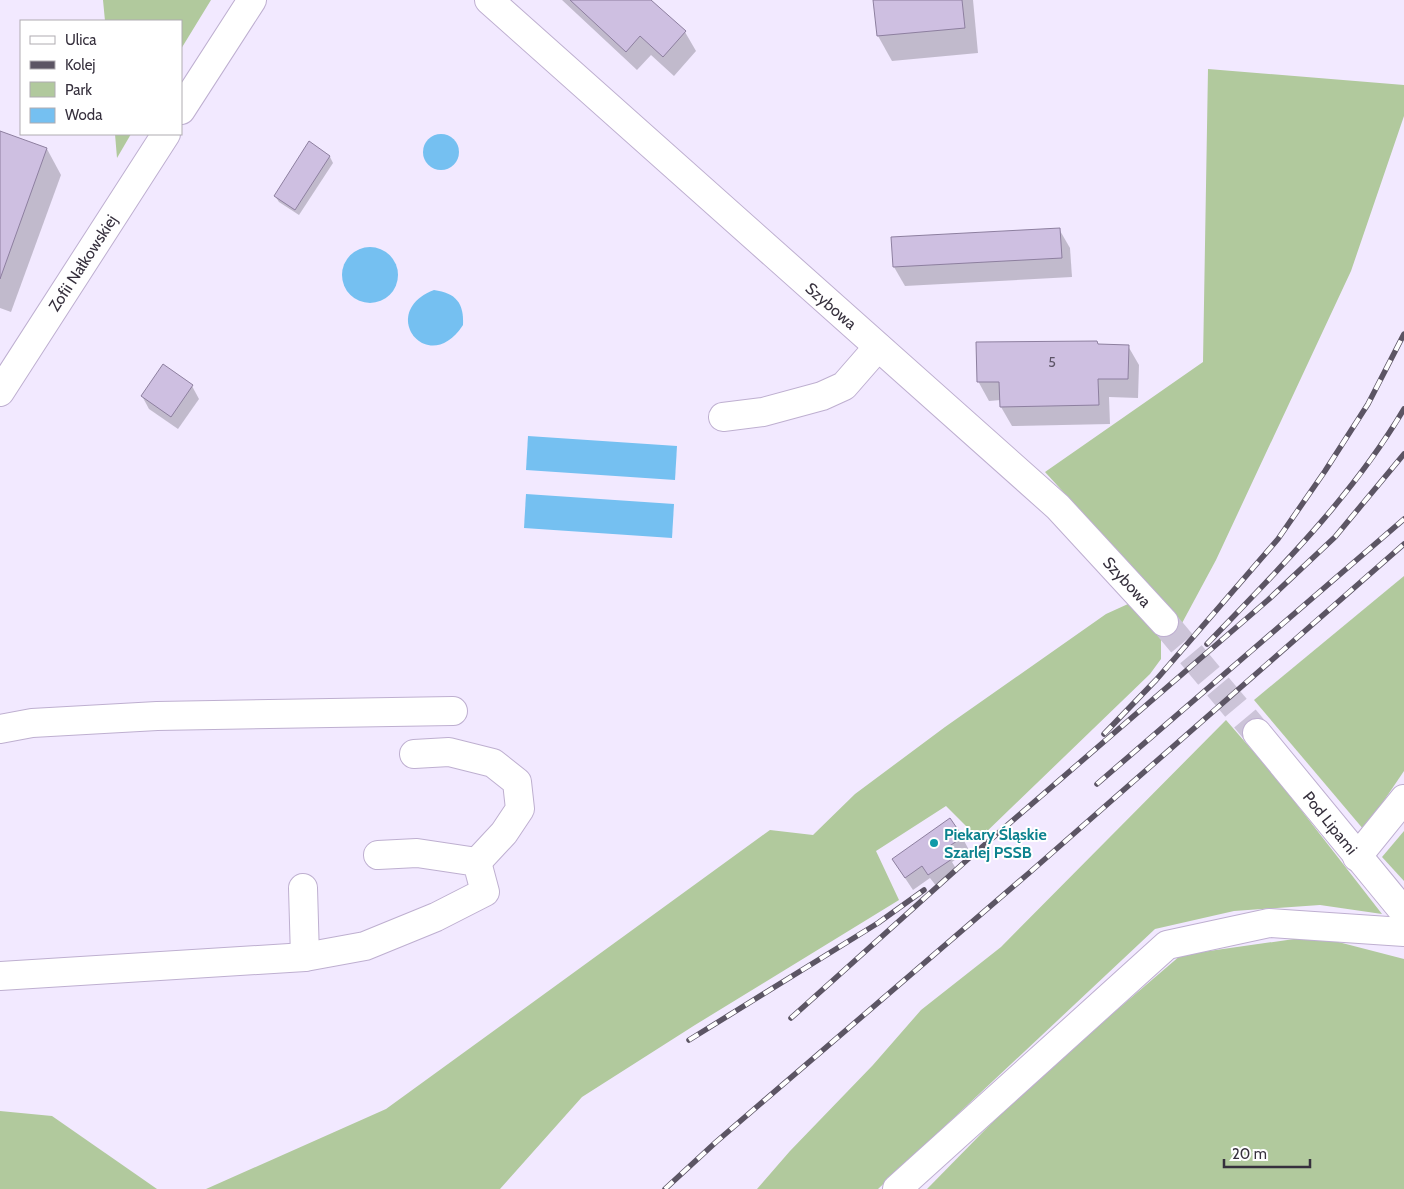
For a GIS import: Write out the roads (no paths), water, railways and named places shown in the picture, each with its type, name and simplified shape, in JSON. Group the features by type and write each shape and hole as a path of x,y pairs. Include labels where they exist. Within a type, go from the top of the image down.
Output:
{"street":[{"path":"182,108 252,0"},
{"name":"Szybowa","path":"489,0 1058,507 1164,622"},
{"name":"Zofii Nałkowskiej","path":"0,392 165,135"},
{"path":"724,417 763,412 829,393 844,386 878,347"},
{"path":"0,730 32,724 157,716 453,711"},
{"name":"Pod Lipami","path":"1257,733 1404,912"},
{"path":"414,754 449,752 493,763 516,782 520,809 504,833 477,862"},
{"path":"1357,857 1404,799"},
{"path":"378,855 417,853 477,862"},
{"path":"0,976 304,957 366,946 436,917 486,892 477,862"},
{"path":"303,888 304,957"},
{"path":"897,1189 1167,946 1269,923 1404,932"}],"water":[{"path":"441,134 454,139 459,152 454,165 441,170 428,165 423,152 428,139"},
{"path":"370,247 390,255 398,275 390,295 370,303 350,295 342,275 350,255"},
{"path":"434,290 442,291 457,300 463,317 463,325 449,340 436,345 423,343 414,336 408,325 409,312 417,300"},
{"path":"528,436 677,446 675,480 526,470"},
{"path":"526,494 674,504 672,538 524,528"}],"tunnel":[{"path":"1164,622 1257,733"}],"railway":[{"path":"1104,734 1156,680 1278,539 1368,404 1404,334"},
{"path":"1207,644 1338,503 1384,441 1404,409"},
{"path":"791,1018 967,860 1268,600 1335,537 1404,454"},
{"path":"1097,784 1404,519"},
{"path":"665,1189 716,1142 1029,873 1404,544"},
{"path":"689,1040 878,923 924,890"}],"place":[{"name":"Piekary Śląskie Szarlej PSSB","path":"934,843"}]}
